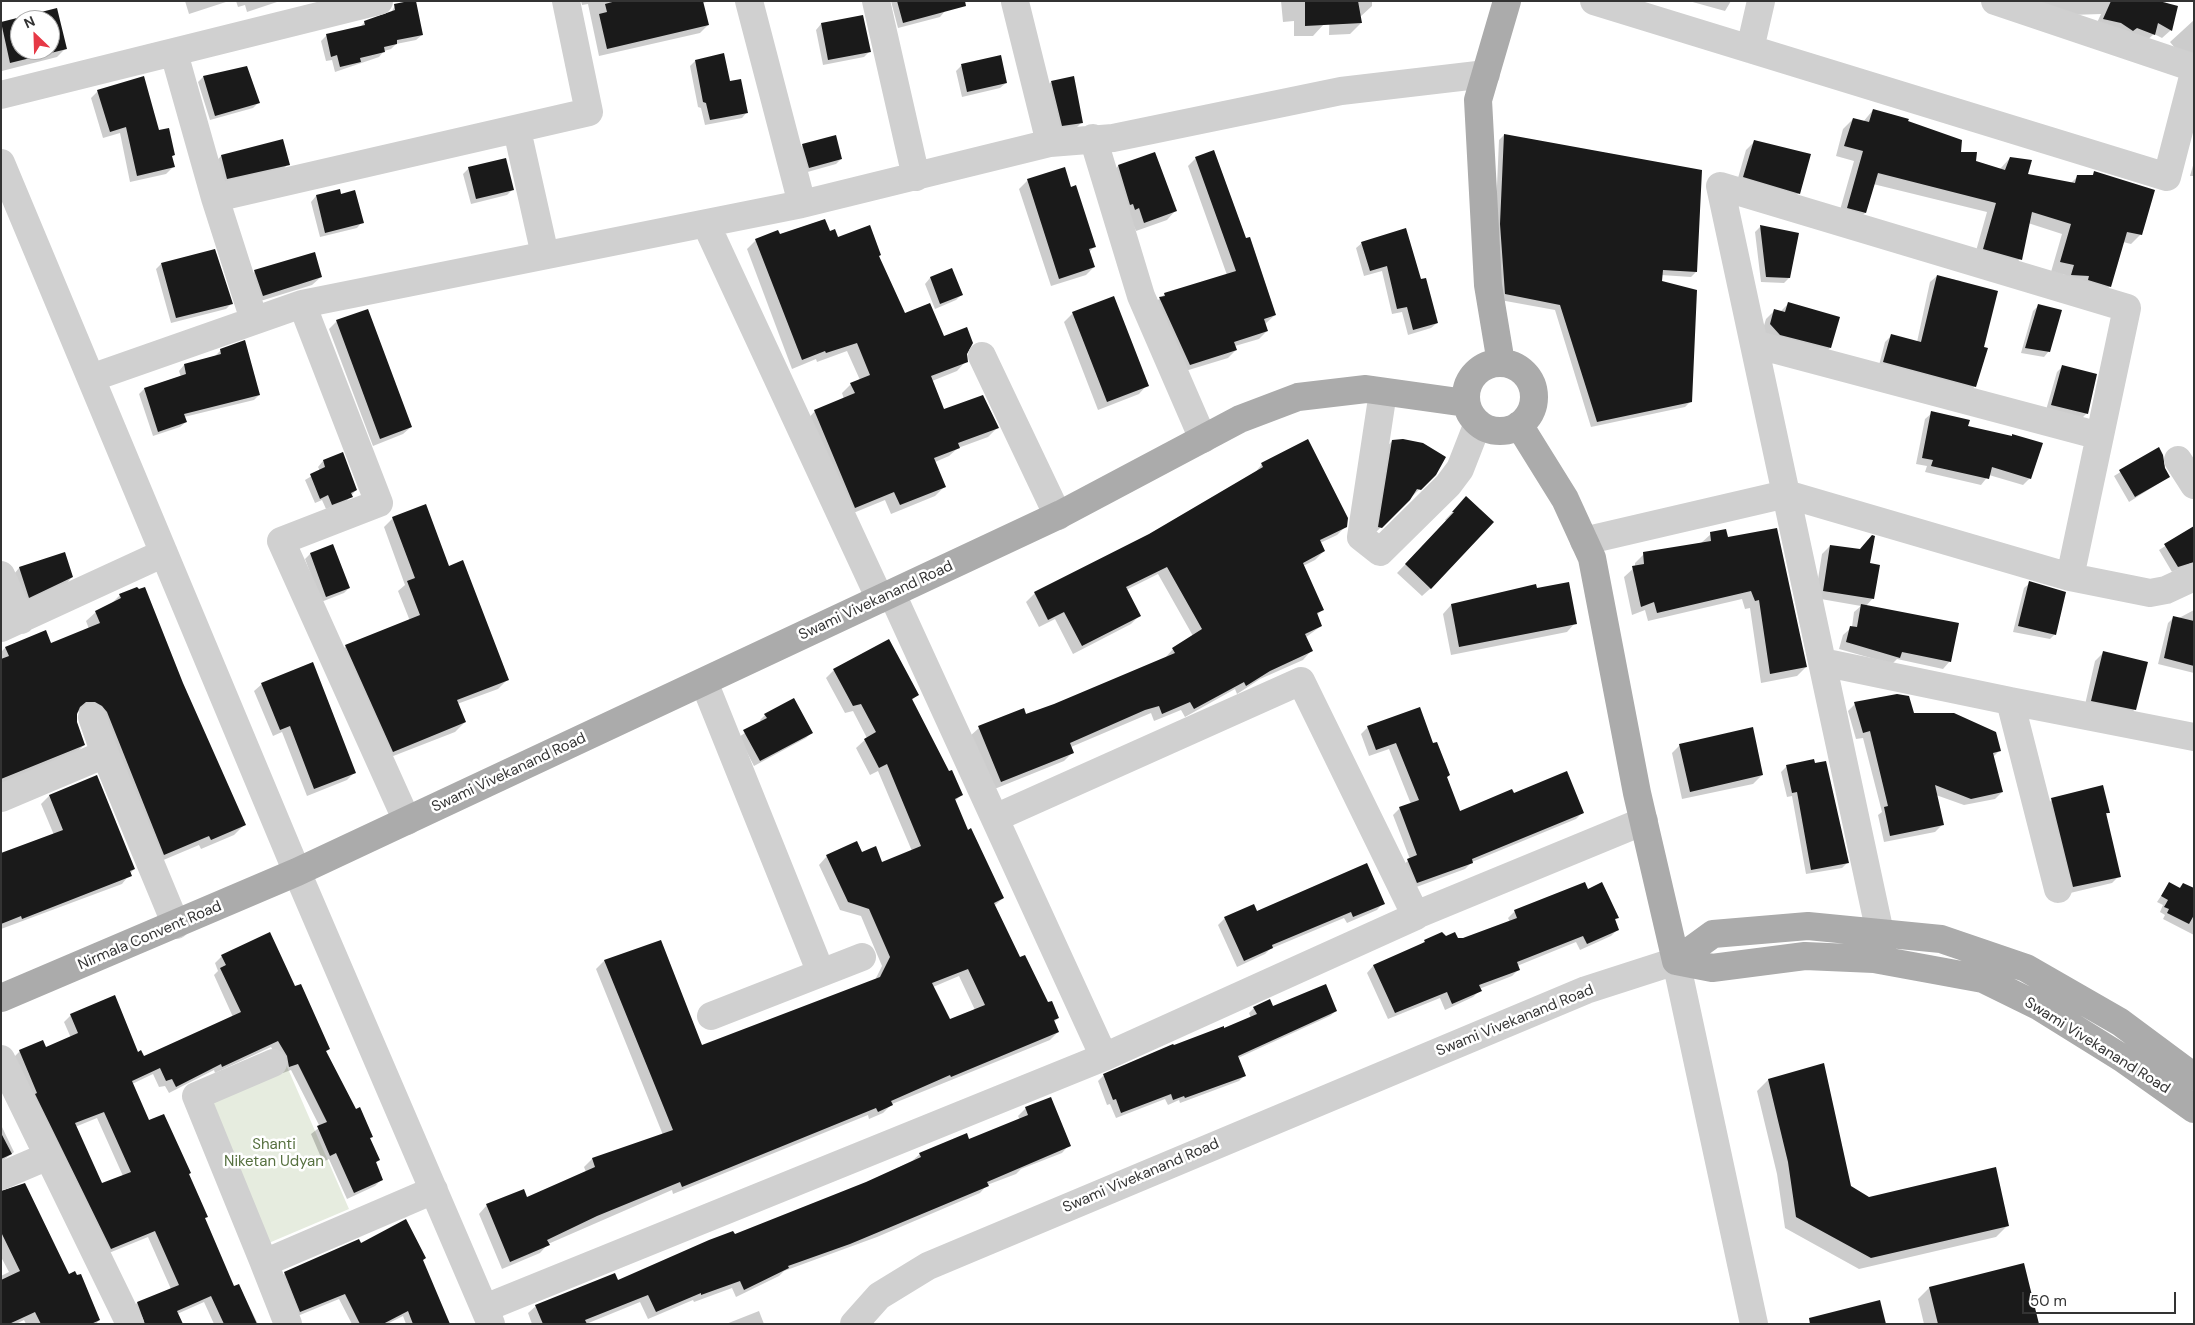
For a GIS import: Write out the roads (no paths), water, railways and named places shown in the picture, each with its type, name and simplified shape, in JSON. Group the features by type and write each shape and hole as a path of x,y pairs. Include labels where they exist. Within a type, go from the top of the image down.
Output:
{"main road":[{"path":"1501,363 1488,285 1478,100 1507,1"},
{"path":"1501,363 1522,371 1533,390 1531,409 1519,425 1509,430 1497,431 1472,413 1466,390 1474,375 1483,367 1501,363"},
{"name":"Swami Vivekanand Road","path":"297,872 1058,516 1240,419 1298,397 1366,389 1472,413"},
{"path":"1519,425 1565,498 1592,558 1610,660 1676,961"},
{"name":"Nirmala Convent Road","path":"1,998 176,926 297,872"},
{"path":"1877,946 1941,940 2026,968 2120,1022 2194,1078"},
{"name":"Swami Vivekanand Road","path":"1676,961 1712,968 1877,946 1983,979 2040,1007 2122,1058 2194,1109"}],"street":[{"path":"1,95 379,1"},
{"path":"215,198 590,112 566,1"},
{"path":"749,1 802,204"},
{"path":"876,1 916,177"},
{"path":"1750,49 1760,1"},
{"path":"1995,1 2194,68"},
{"path":"1015,2 1050,143"},
{"path":"1598,2 2167,176 2194,73"},
{"path":"174,53 215,198 254,320"},
{"path":"91,378 302,304 802,204 1050,143 1093,138 1113,138 1341,91 1486,74"},
{"path":"517,130 545,256"},
{"path":"1093,138 1141,296 1203,439"},
{"path":"4,176 91,378 297,872 488,1316 1104,1057 1416,915 1644,821"},
{"path":"1877,946 1822,662 1720,186 2127,308 2070,577"},
{"path":"706,224 994,818 1104,1057"},
{"path":"302,304 379,503 281,541 407,821"},
{"path":"1754,344 2100,436"},
{"path":"982,356 1058,516"},
{"path":"1383,392 1361,537 1380,552 1448,485 1460,469 1472,413"},
{"path":"2178,460 2194,486"},
{"path":"1584,541 1786,494 2070,577 2150,593 2166,590 2194,577"},
{"path":"1,576 11,624 164,552"},
{"path":"1822,662 2194,737"},
{"path":"994,818 1300,681 1416,915"},
{"path":"704,682 821,973"},
{"path":"2010,701 2058,889"},
{"path":"92,717 105,754 176,926"},
{"path":"1,798 105,754"},
{"path":"711,1016 862,957"},
{"path":"1676,961 1754,1324"},
{"name":"Swami Vivekanand Road","path":"854,1324 879,1296 928,1266 1586,990 1676,961"},
{"path":"1,1059 130,1324"},
{"path":"273,1063 196,1096 288,1324"},
{"path":"1,1176 48,1156"},
{"path":"264,1263 434,1190"}],"park label":[{"name":"Shanti Niketan Udyan","path":"274,1154"}]}
